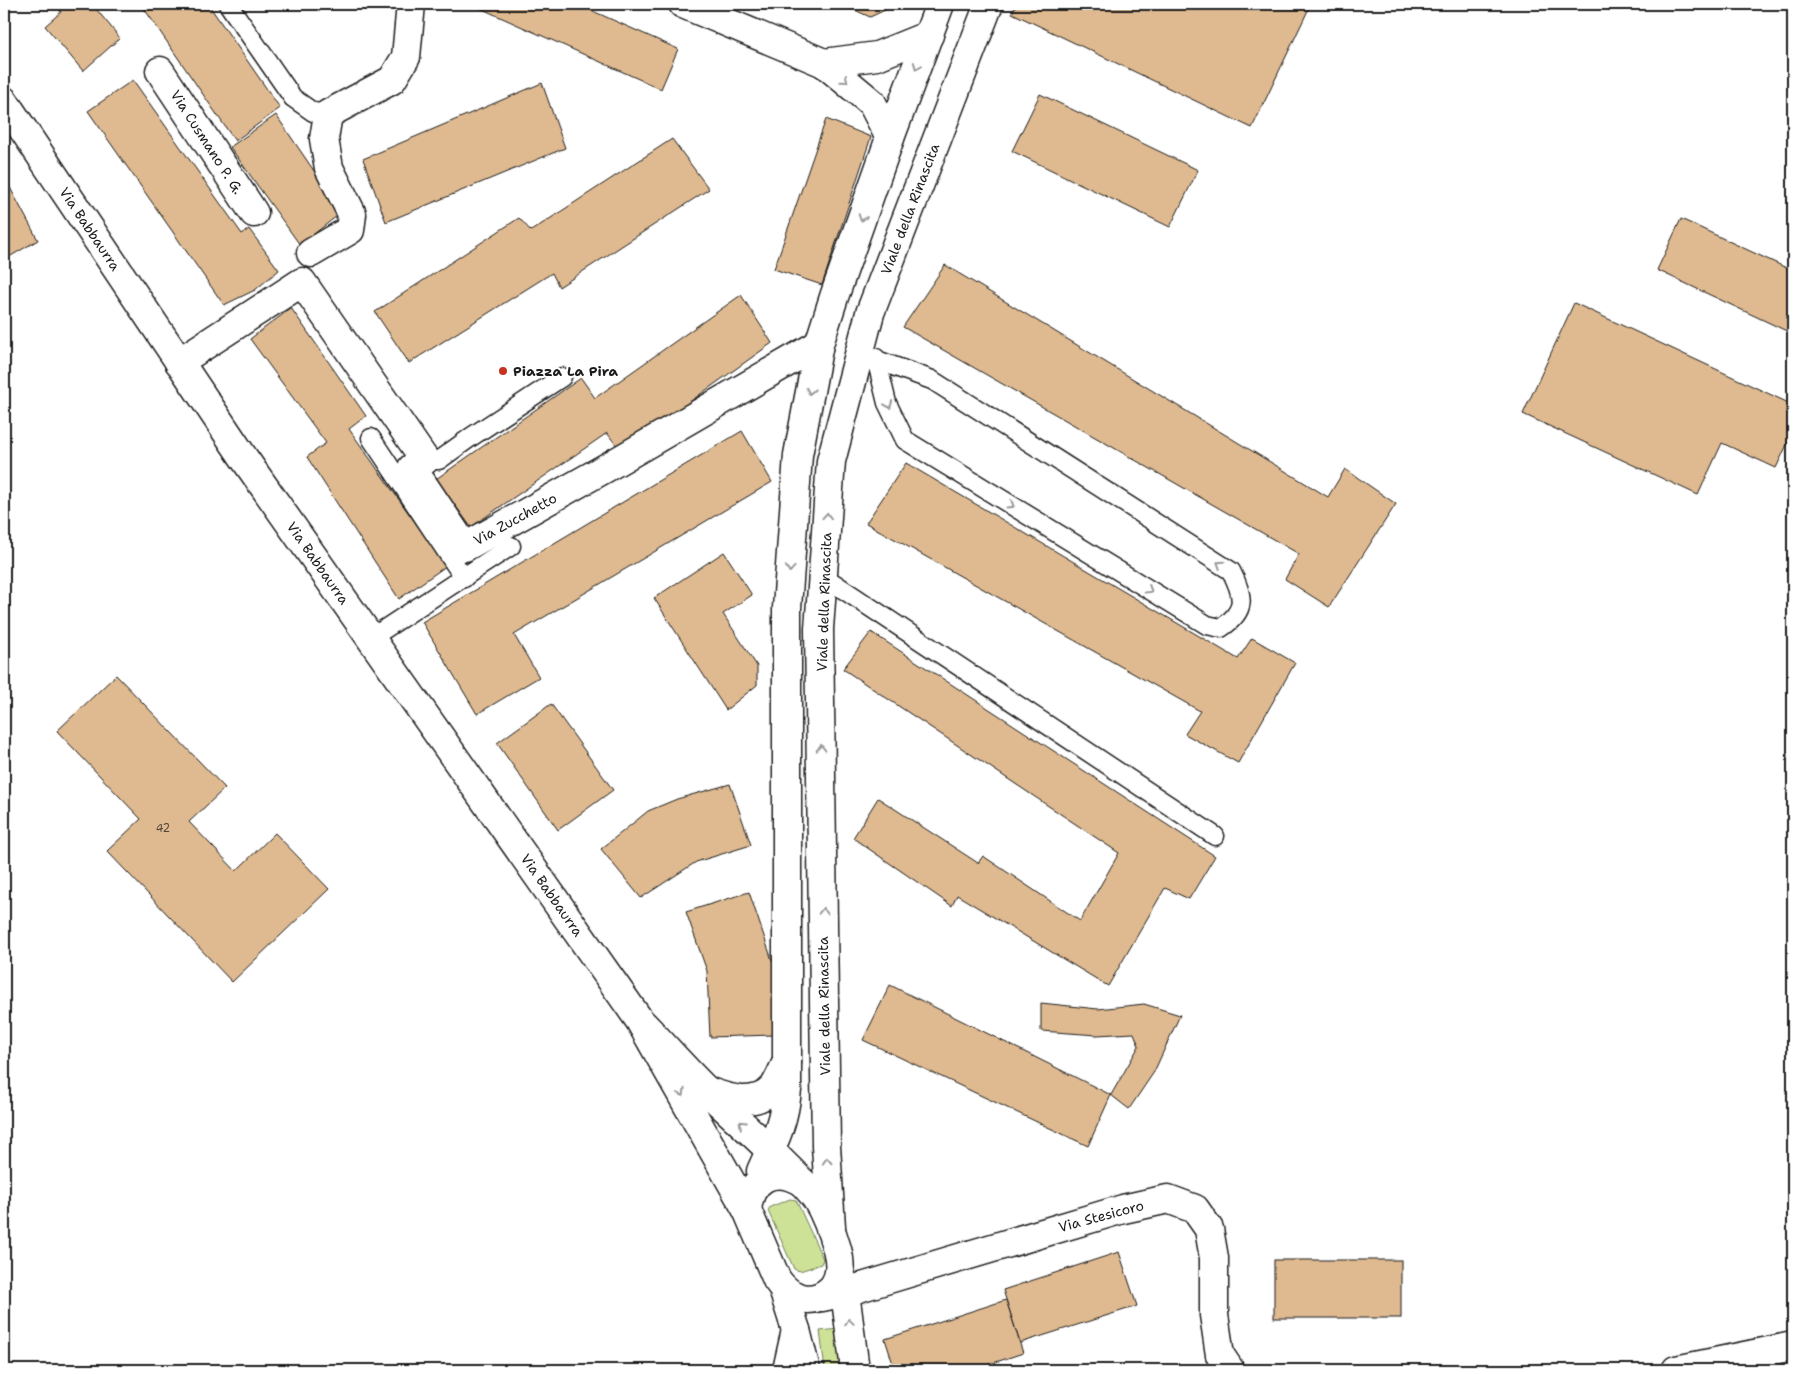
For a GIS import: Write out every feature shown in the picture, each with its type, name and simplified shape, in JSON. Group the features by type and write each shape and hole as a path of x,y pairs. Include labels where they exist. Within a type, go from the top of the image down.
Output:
{"street":[{"path":"311,253 350,230 352,214 330,168 324,139 328,114 392,80 406,57 411,4"},
{"path":"683,4 824,63 872,103 890,138"},
{"path":"806,1370 783,1289 750,1221 750,1199 785,1112 788,1060 787,608 798,455 820,344 834,297 940,4"},
{"name":"Viale della Rinascita","path":"831,1227 826,1146 820,629 831,461 868,356 870,313 989,4"},
{"path":"824,63 877,56 928,35"},
{"name":"Via Cusmano P. G.","path":"160,71 254,213"},
{"name":"Via Babbaurra","path":"4,101 246,461 640,1020"},
{"path":"179,362 302,282 425,460"},
{"name":"Via Zucchetto","path":"425,460 412,468 465,547 820,344"},
{"path":"640,1020 707,1091 770,1150 816,1199 831,1227 840,1260 855,1370"},
{"path":"640,1020 750,1199"},
{"path":"707,1091 730,1099 749,1100 762,1096 774,1087 788,1060"},
{"path":"750,1199 760,1180 770,1175 782,1174 792,1176 802,1182"},
{"name":"Via Stesicoro","path":"783,1289 797,1297 812,1299 842,1282 1123,1208 1168,1199 1195,1209 1209,1229 1214,1258 1214,1315 1220,1355 1230,1370"},
{"path":"787,1370 796,1330"},
{"path":"1678,1370 1793,1346"}],"lane":[{"path":"228,4 293,98 313,112 328,114"},
{"path":"868,356 932,380 1231,571 1239,587 1240,600 1239,611 1233,620 1221,628 1207,626 905,440 887,403 868,356"},
{"path":"425,460 439,460 562,377"},
{"path":"371,438 464,578"},
{"path":"371,638 510,546"},
{"path":"823,576 1215,836"}],"green space":[{"path":"790,1199 796,1200 823,1259 821,1264 800,1271 794,1269 768,1211 770,1207"},
{"path":"839,1329 844,1370 825,1370 820,1331"}],"building":[{"path":"55,4 92,4 120,38 83,71 45,26 61,12"},
{"path":"141,4 208,4 280,108 235,141"},
{"path":"471,4 577,4 678,49 661,89"},
{"path":"842,4 898,4 870,17"},
{"path":"1017,4 1311,4 1252,128 1012,13"},
{"path":"133,80 242,234 249,229 279,270 255,290 224,305 88,111"},
{"path":"542,83 565,148 386,222 363,159"},
{"path":"1040,94 1198,170 1170,227 1012,151"},
{"path":"276,115 342,212 300,245 230,147"},
{"path":"826,119 871,137 822,285 774,269"},
{"path":"672,139 709,189 559,287 552,273 409,363 375,312 519,218 531,231"},
{"path":"7,182 38,240 4,260 4,184"},
{"path":"1681,219 1793,271 1793,334 1657,270"},
{"path":"945,265 1328,497 1345,469 1396,504 1329,607 1285,579 1299,554 903,327"},
{"path":"741,295 772,343 621,451 607,433 471,527 436,479 581,378 595,398"},
{"path":"1574,303 1793,405 1793,432 1776,468 1722,443 1698,495 1523,414"},
{"path":"291,308 366,416 349,429 446,566 399,599 307,457 326,443 250,339"},
{"path":"742,431 772,482 514,635 539,677 477,714 422,622"},
{"path":"906,463 1238,659 1252,638 1295,663 1238,763 1185,734 1200,711 866,523"},
{"path":"724,552 752,595 723,614 757,666 757,685 726,710 654,598"},
{"path":"871,632 1215,856 1189,899 1165,888 1108,986 957,895 952,906 853,838 878,798 978,863 983,856 1080,921 1119,853 843,669"},
{"path":"116,675 225,788 189,822 236,871 275,833 329,889 232,982 107,851 141,819 57,731"},
{"path":"551,704 613,790 558,830 497,743"},
{"path":"730,784 751,845 696,862 641,898 601,849 648,811 677,799"},
{"path":"749,892 774,966 773,1035 710,1037 707,971 686,912"},
{"path":"890,985 1111,1095 1088,1146 863,1040"},
{"path":"1041,1003 1098,1009 1144,1004 1180,1015 1154,1072 1129,1109 1111,1095 1139,1046 1134,1033 1097,1035 1041,1031"},
{"path":"1119,1252 1137,1306 1020,1343 1003,1290"},
{"path":"1274,1260 1401,1260 1401,1318 1274,1318"},
{"path":"1006,1300 1023,1353 972,1370 895,1370 885,1339"}],"place":[{"name":"Piazza La Pira","path":"503,371"}]}
